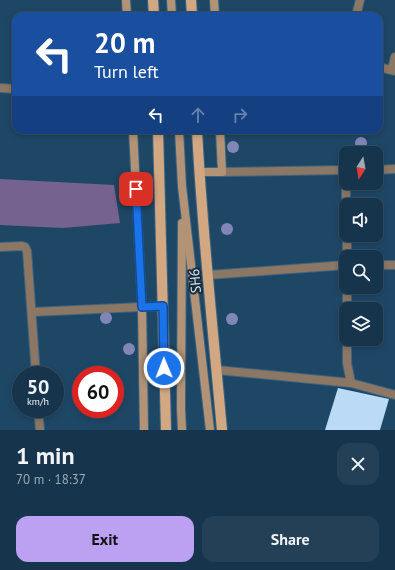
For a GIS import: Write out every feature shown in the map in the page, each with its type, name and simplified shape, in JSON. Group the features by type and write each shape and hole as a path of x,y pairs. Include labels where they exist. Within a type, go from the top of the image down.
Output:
{"main road":[{"path":"126,0 127,12"},
{"path":"153,0 154,12"},
{"path":"171,0 172,12"},
{"path":"191,0 192,12"},
{"path":"214,0 215,12"},
{"path":"133,134 142,307 144,430"},
{"path":"158,134 166,430"},
{"path":"179,134 182,186 182,430"},
{"name":"SH6","path":"198,134 208,275 222,430"},
{"path":"200,172 222,172 220,134"},
{"path":"182,186 210,430"}],"street":[{"path":"357,12 360,0"},
{"path":"383,68 394,70 395,58"},
{"path":"0,88 12,89"},
{"path":"383,170 395,169"},
{"path":"222,172 339,170"},
{"path":"0,247 22,246 26,248 35,366"},
{"path":"383,265 395,264"},
{"path":"208,275 339,266"},
{"path":"32,312 163,306"},
{"path":"347,346 347,363 351,382"},
{"path":"217,370 351,382 395,395"},
{"path":"39,418 40,430"}],"shaded area":[{"path":"0,179 114,185 120,223 63,228 0,225"}],"building":[{"path":"338,388 389,399 380,430 325,430"}],"route":[{"path":"136,189 142,307 163,306 164,368"}]}
